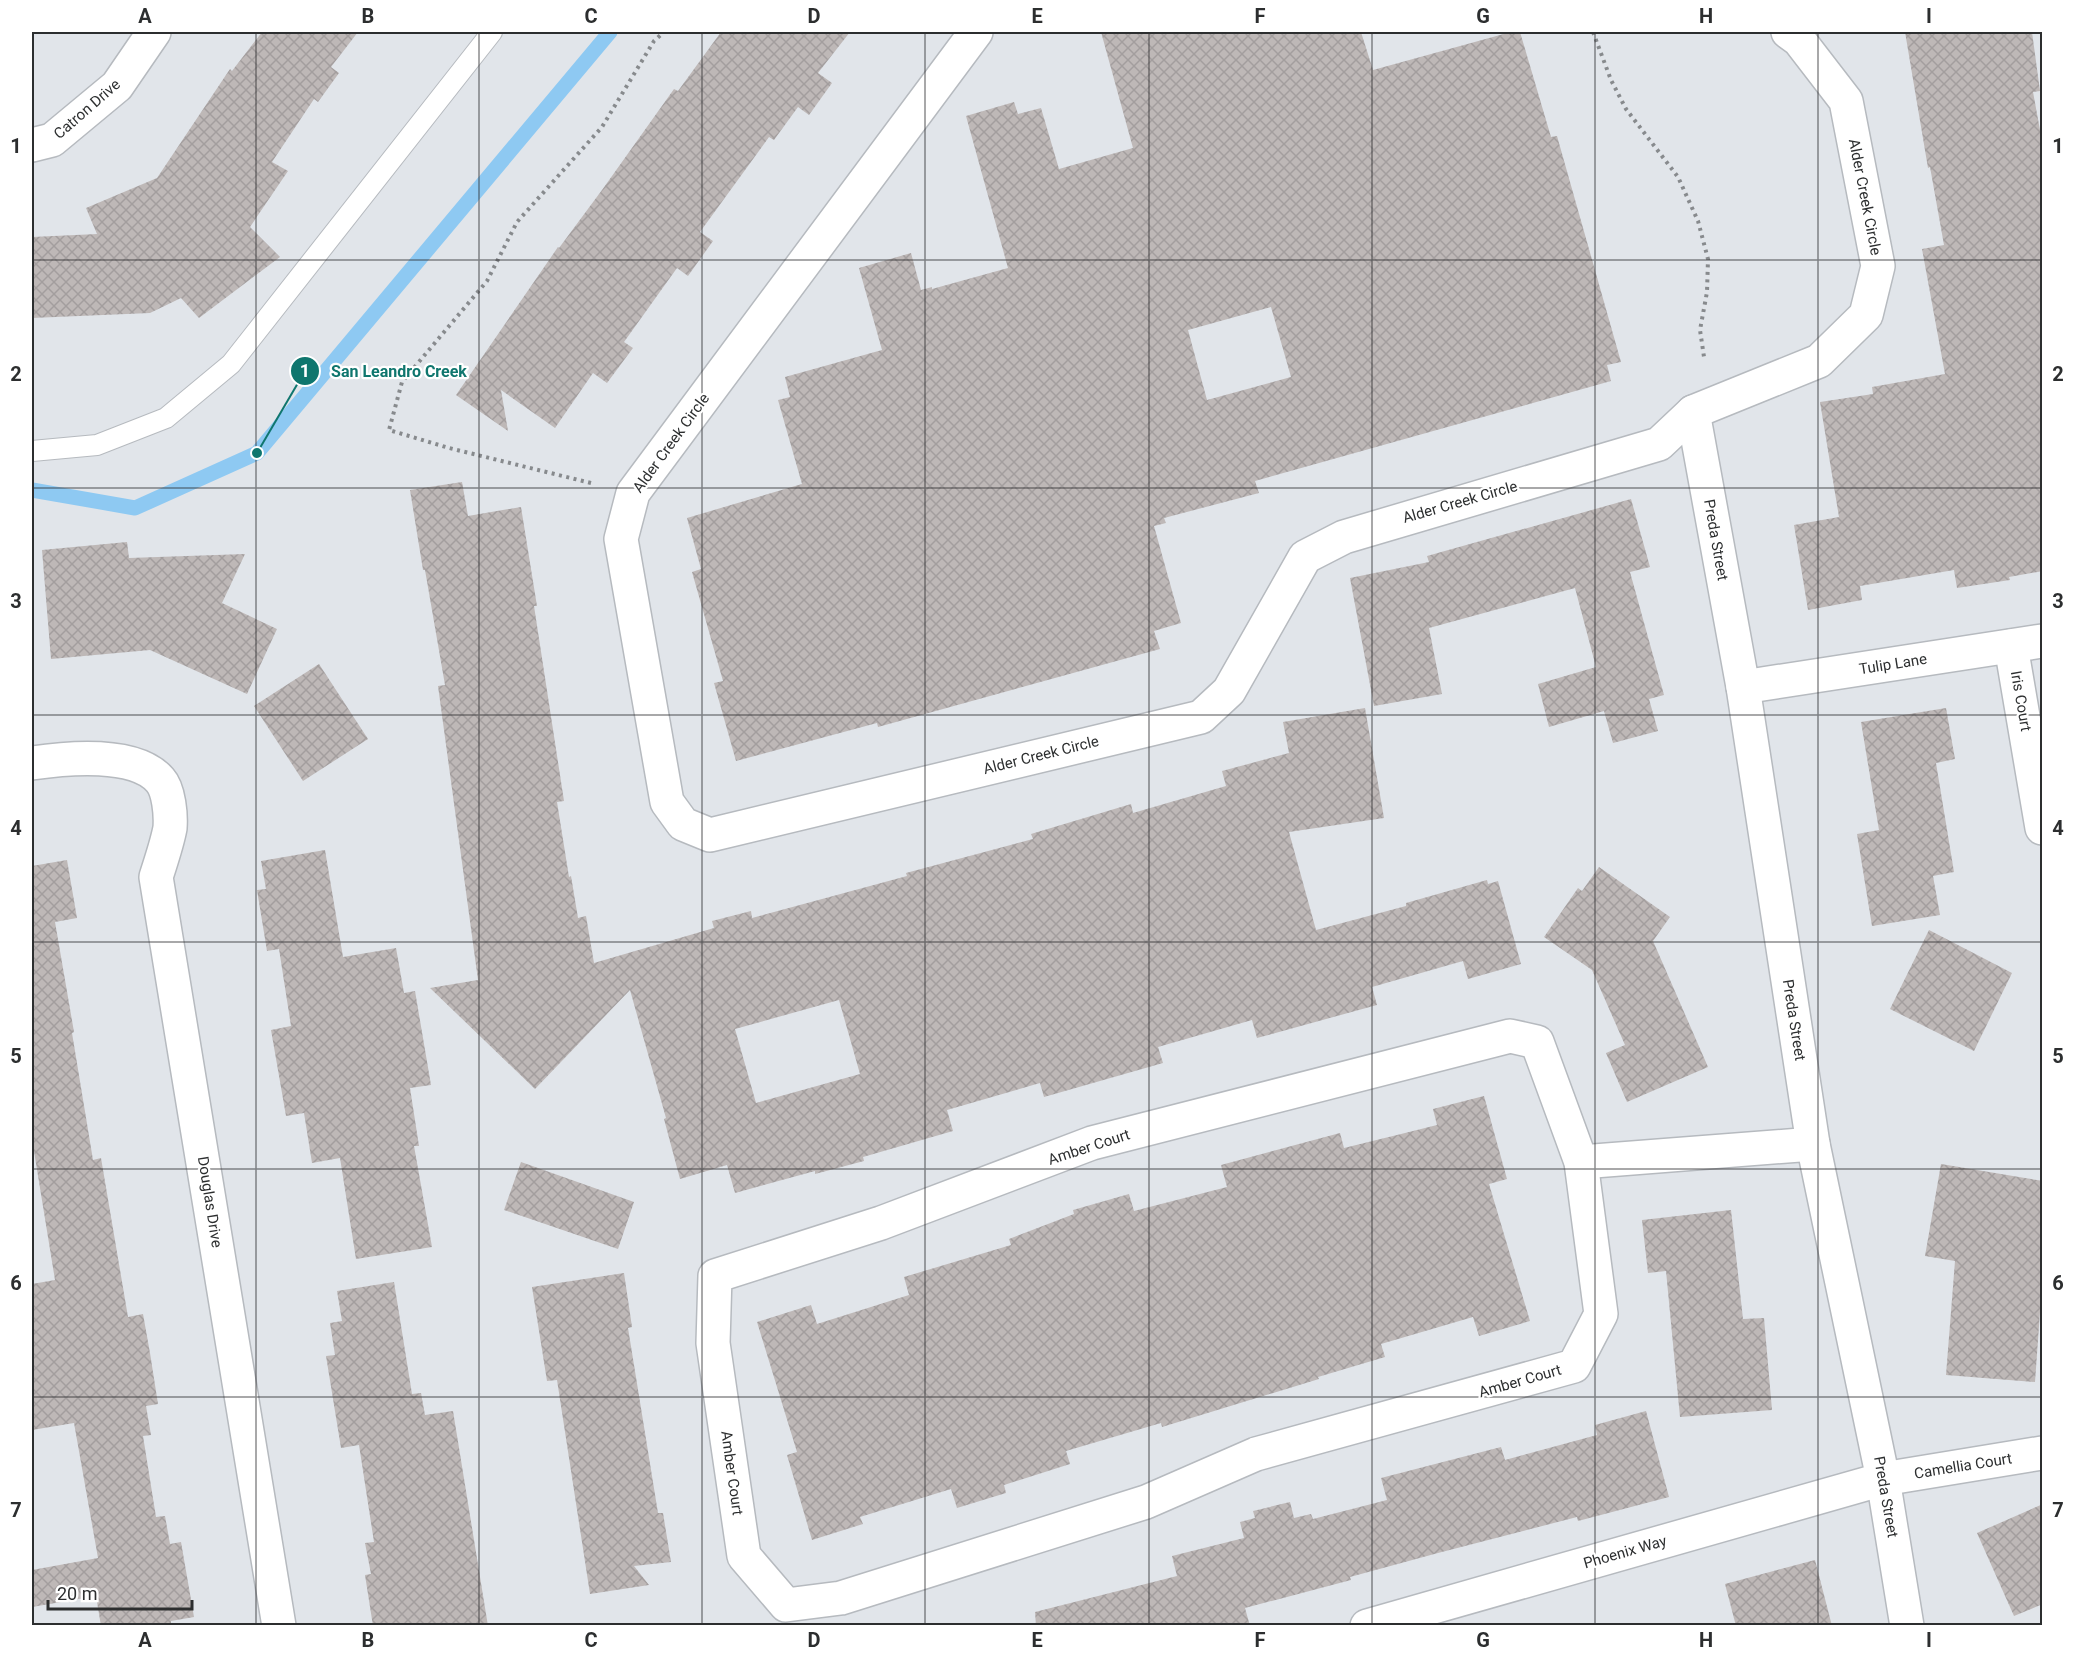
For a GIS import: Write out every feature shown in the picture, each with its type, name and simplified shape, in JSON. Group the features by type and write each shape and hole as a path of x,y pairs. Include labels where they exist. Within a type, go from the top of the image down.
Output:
{"street":[{"name":"Catron Drive","path":"32,145 52,140 117,86 154,32"},
{"name":"Alder Creek Circle","path":"976,32 633,493 621,539 667,802 683,824 710,836 1201,717 1229,691 1305,557 1344,537 1659,444 1693,412 1819,361 1866,315 1878,266 1846,101 1799,40 1788,32"},
{"name":"Preda Street","path":"1693,412 1743,687 1813,1144 1883,1479 1907,1626"},
{"name":"Tulip Lane","path":"1743,687 2027,643"},
{"name":"Iris Court","path":"2027,643 2043,828"},
{"name":"Douglas Drive","path":"32,763 56,760 111,760 139,766 160,780 169,803 170,828 156,877 279,1626"},
{"name":"Amber Court","path":"1510,1036 1537,1042 1581,1162 1601,1314 1574,1366 1256,1454 1146,1502 841,1598 786,1605 744,1556 713,1343 715,1276 881,1223 1092,1143 1510,1036"},
{"path":"1581,1162 1813,1144"},
{"name":"Camellia Court","path":"1883,1479 2043,1453"},
{"name":"Phoenix Way","path":"1367,1626 1883,1479"}],"lane":[{"path":"32,451 97,445 166,418 231,364 492,32"}],"path":[{"path":"633,493 449,448 389,430 402,382 487,281 517,222 602,127 654,41 664,32"},
{"path":"1593,32 1611,80 1626,109 1678,177 1698,221 1708,259 1707,292 1700,330 1704,357"}],"building":[{"path":"262,32 358,32 331,67 339,73 318,102 314,99 272,162 288,171 250,227 280,257 199,318 181,298 150,313 32,318 32,237 97,234 86,208 157,178 230,69 232,71"},
{"path":"721,32 850,32 818,73 832,83 809,115 798,107 774,140 769,137 700,232 713,241 688,276 677,268 624,342 633,348 607,383 593,373 555,428 501,390 508,431 456,395 558,247 674,89 678,91"},
{"path":"1101,32 1361,32 1373,70 1511,32 1520,32 1551,137 1557,136 1621,362 1607,365 1611,381 1255,481 1259,493 1164,518 1166,523 1154,526 1181,623 1154,631 1160,649 878,727 877,723 736,761 714,683 723,681 692,572 701,569 687,518 802,484 778,400 790,397 785,377 882,350 859,268 911,253 921,290 1008,268 966,116 1014,102 1018,114 1041,108 1059,169 1133,148","holes":["1271,307 1291,377 1207,400 1188,330"]},
{"path":"1905,32 2032,32 2040,91 2033,92 2043,146 2043,571 2009,577 2010,580 1957,588 1954,570 1860,586 1862,600 1808,610 1794,525 1839,517 1820,402 1873,394 1872,387 1945,374 1922,249 1944,245 1930,167 1928,168"},
{"path":"462,482 468,516 521,507 564,801 557,802 569,877 571,876 578,918 586,916 594,963 714,928 712,921 751,911 752,918 1033,839 1031,834 1131,804 1133,813 1226,786 1222,771 1289,753 1283,722 1365,708 1384,818 1289,832 1316,930 1406,906 1406,903 1487,880 1488,884 1498,881 1521,964 1468,979 1463,961 1372,987 1377,1005 1257,1038 1252,1020 1158,1047 1163,1063 1044,1097 1040,1083 947,1110 953,1131 863,1157 864,1161 815,1174 815,1171 735,1193 727,1165 680,1179 664,1119 666,1118 630,990 535,1089 430,988 478,980 438,686 445,685 410,490","holes":["839,1000 860,1074 756,1103 735,1029"]},
{"path":"1631,499 1650,567 1630,572 1664,695 1649,699 1658,731 1613,743 1604,711 1549,727 1538,684 1596,667 1575,588 1429,628 1442,694 1374,706 1350,578 1429,562 1427,556"},
{"path":"127,542 129,558 245,554 222,603 277,629 247,694 150,650 51,659 42,550"},
{"path":"319,664 368,739 303,781 254,706"},
{"path":"1946,708 1955,759 1936,763 1954,872 1933,876 1940,915 1872,926 1857,834 1879,830 1861,722"},
{"path":"325,850 343,957 396,948 404,993 415,991 431,1085 410,1088 419,1146 414,1146 432,1247 356,1259 340,1158 312,1163 304,1113 286,1116 271,1030 291,1026 279,949 267,951 257,890 266,889 261,861"},
{"path":"67,860 77,918 55,922 93,1160 101,1158 128,1317 143,1314 158,1404 146,1406 151,1435 143,1436 156,1517 165,1516 170,1544 181,1542 194,1617 171,1621 171,1626 101,1626 96,1596 32,1607 32,1570 98,1558 74,1423 32,1430 32,1284 55,1280 32,1139 32,866"},
{"path":"1599,867 1670,917 1653,941 1708,1067 1627,1102 1606,1053 1625,1045 1592,970 1544,937 1578,888 1582,891"},
{"path":"1929,930 2012,973 1974,1051 1890,1009"},
{"path":"1484,1096 1507,1179 1489,1184 1530,1321 1479,1336 1473,1317 1381,1344 1385,1357 1162,1427 1161,1423 1066,1451 1070,1464 1004,1485 1006,1493 957,1508 951,1489 860,1517 863,1524 812,1540 787,1455 797,1452 757,1322 811,1305 817,1324 909,1295 904,1277 1011,1245 1009,1239 1074,1214 1073,1210 1129,1194 1134,1211 1227,1187 1221,1165 1340,1133 1344,1148 1437,1125 1433,1109"},
{"path":"521,1162 634,1202 618,1249 504,1210"},
{"path":"1941,1164 2043,1181 2043,1270 2035,1382 1946,1375 1955,1261 1925,1256"},
{"path":"1731,1210 1743,1319 1764,1318 1772,1410 1680,1417 1666,1271 1648,1273 1642,1220"},
{"path":"624,1273 632,1327 628,1328 658,1513 663,1513 671,1562 634,1566 649,1585 590,1594 557,1380 547,1381 532,1287"},
{"path":"394,1282 412,1394 421,1393 425,1415 453,1411 488,1626 373,1626 365,1575 371,1574 365,1543 374,1542 359,1445 341,1448 326,1356 335,1355 330,1323 342,1321 337,1291"},
{"path":"1646,1411 1669,1497 1578,1521 1577,1517 1438,1553 1350,1577 1351,1580 1245,1608 1250,1626 1036,1626 1035,1612 1177,1576 1172,1556 1244,1538 1240,1522 1255,1518 1253,1511 1290,1502 1294,1518 1311,1514 1313,1519 1387,1500 1381,1478 1501,1447 1505,1460 1597,1435 1595,1425"},
{"path":"2043,1504 2043,1604 2014,1616 1977,1533"},
{"path":"1815,1560 1832,1626 1736,1626 1725,1584"}],"waterway":[{"path":"32,490 135,508 257,453 610,32"}],"place":[{"name":"San Leandro Creek","path":"257,453"}]}
